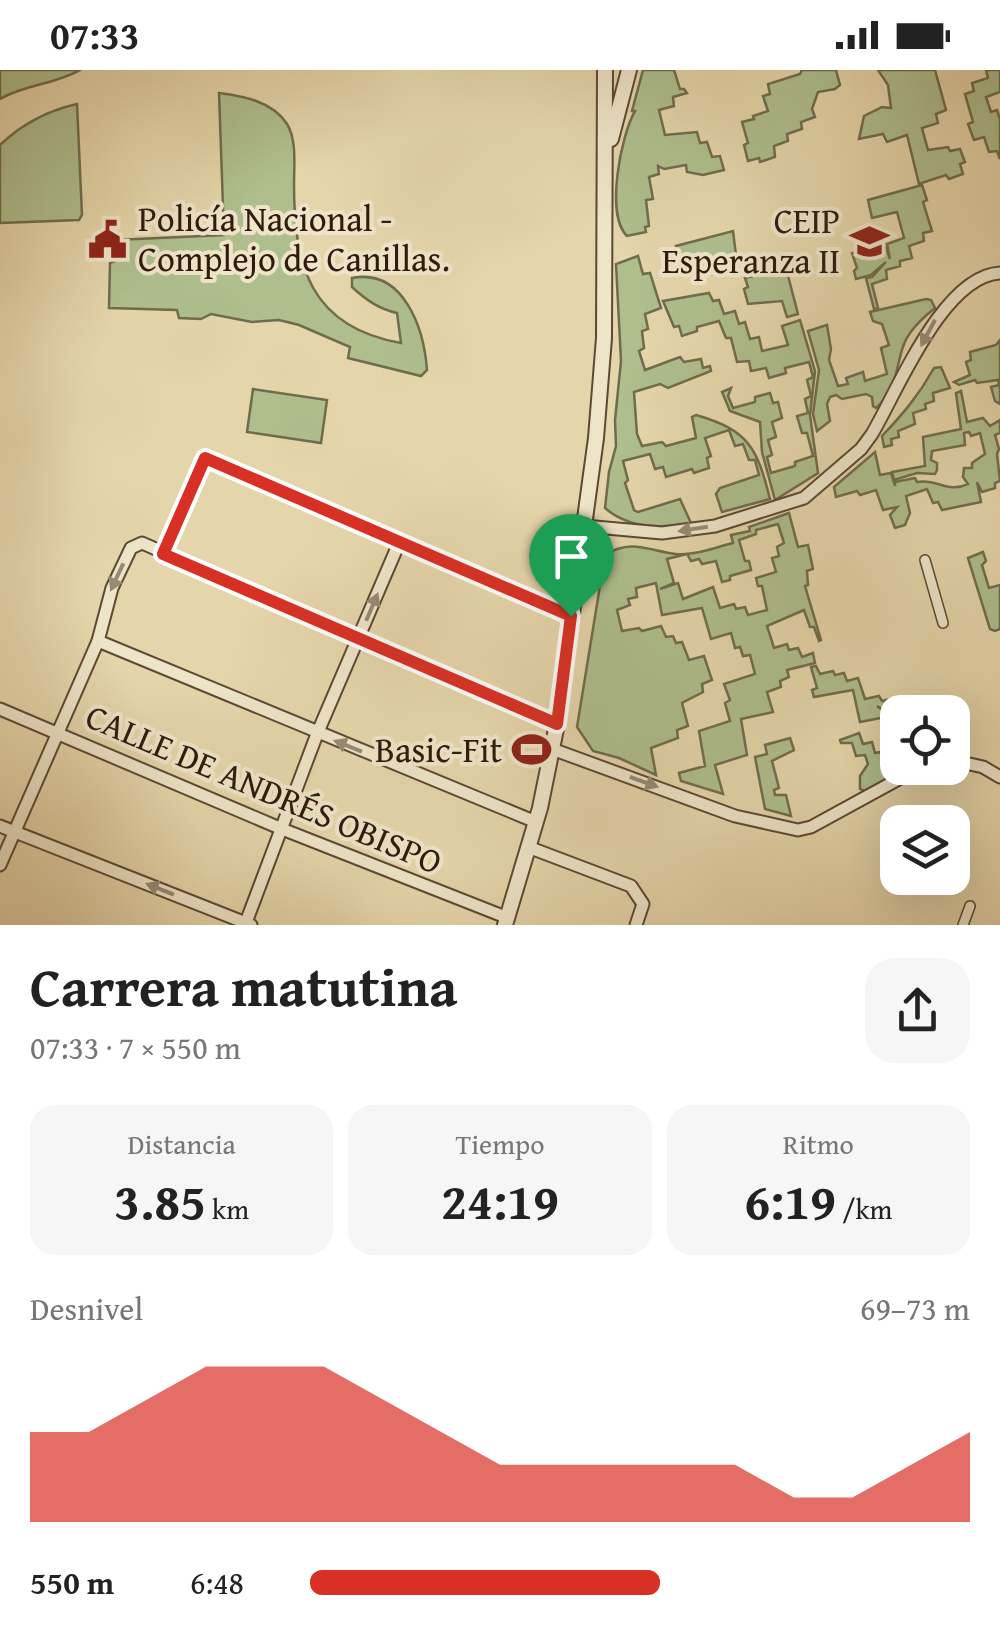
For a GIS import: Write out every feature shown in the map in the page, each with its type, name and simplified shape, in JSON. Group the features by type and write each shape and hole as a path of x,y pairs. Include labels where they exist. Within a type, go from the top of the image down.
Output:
{"street":[{"path":"506,922 536,822 557,724 596,438 604,338 604,70"},
{"path":"606,164 630,70"},
{"path":"584,526 662,534 715,526 804,498 872,434 936,317 956,295 992,273 1000,273"},
{"path":"163,554 205,458 571,616"},
{"path":"0,826 247,924 317,734 399,543"},
{"path":"0,865 98,641 112,588 131,548 142,544 557,724"},
{"path":"923,567 944,623"},
{"path":"98,641 536,822"},
{"name":"CALLE DE ANDRÉS OBISPO","path":"0,709 506,922"},
{"path":"552,749 735,816 798,830 812,827 888,785"},
{"path":"970,764 1000,777"},
{"path":"528,847 630,886 643,904 636,925"},
{"path":"963,925 970,906"}],"green space":[{"path":"0,70 80,70 0,99"},
{"path":"643,70 674,70 680,89 687,93 673,97 674,106 659,110 665,135 697,132 700,143 707,142 712,157 720,156 724,170 703,175 687,172 686,165 664,169 658,166 659,174 649,177 653,199 646,200 649,226 645,227 646,232 627,236 620,226 616,194 625,138"},
{"path":"802,70 836,70 840,85 818,92 812,109 815,117 801,122 802,129 787,134 788,141 774,146 775,157 748,161 742,122 768,111 763,96 770,94 768,84"},
{"path":"878,70 935,70 946,110 936,114 938,123 922,128 928,150 960,149 965,162 960,164 963,174 919,184 907,135 887,142 883,134 859,139 864,116 882,107 891,108 888,85"},
{"path":"986,70 1000,70 1000,92 986,97 991,112 997,110 1000,119 1000,159 997,151 989,152 984,137 974,140 968,124 973,122 965,94 974,91 972,83 988,78"},
{"path":"219,93 265,105 287,124 294,145 298,241 313,288 346,323 370,335 401,343 397,313 362,296 352,287 352,278 370,277 398,292 416,320 421,337 427,370 421,376 348,358 350,347 279,320 252,322 211,314 201,319 179,318 177,310 109,308 110,263 117,260 115,240 224,235"},
{"path":"77,104 82,215 79,220 0,223 0,145 35,119"},
{"path":"922,185 932,231 923,233 924,241 909,246 912,258 886,270 887,279 872,284 878,308 874,309 866,278 872,277 886,262 871,275 856,279 852,253 885,244 890,259 887,244 904,238 897,212 872,218 868,200"},
{"path":"733,231 737,263 692,272 689,262 681,264 676,246"},
{"path":"638,256 643,274 650,273 661,308 645,314 648,329 642,331 644,348 639,351 645,370 680,357 684,362 701,359 703,368 710,366 711,371 668,388 660,384 634,392 637,434 642,446 662,442 666,446 696,438 692,417 696,415 714,421 739,434 748,443 760,466 770,499 722,512 716,494 720,488 759,475 755,460 749,460 743,444 735,446 729,430 705,438 711,456 707,458 709,468 694,473 692,469 666,477 663,467 655,469 650,454 623,461 634,510 680,499 691,523 646,526 624,520 605,508 616,446 621,361 616,264"},
{"path":"786,268 798,314 787,317 782,301 748,304 745,278"},
{"path":"709,293 713,301 719,300 724,314 735,311 739,324 745,322 750,339 759,337 762,351 788,345 782,326 800,320 815,371 810,415 818,473 775,500 762,452 760,422 730,411 722,392 731,388 728,396 733,408 770,393 773,403 778,402 782,418 772,422 776,437 768,440 771,473 795,466 795,462 813,456 797,416 808,413 805,399 811,396 807,380 813,377 809,362 785,368 786,373 769,378 766,368 751,371 749,361 737,362 731,338 726,338 719,321 682,336 663,301"},
{"path":"926,299 935,308 906,339 892,386 883,401 876,408 872,397 866,394 830,397 830,421 817,431 813,414 819,370 808,331 827,325 829,360 838,386 848,384 846,378 863,372 865,381 887,374 881,348 889,345 882,324 873,321 870,312"},
{"path":"1000,340 1000,404 995,401 991,387 999,385 998,380 959,385 954,382 970,375 966,362 971,360 970,352 996,345"},
{"path":"941,367 950,388 933,393 934,401 925,404 926,409 913,413 915,424 898,431 899,437 891,439 892,445 884,447 882,436 934,368"},
{"path":"253,389 327,400 321,443 247,432"},
{"path":"961,391 967,422 983,418 990,426 1000,420 1000,433 995,435 1000,481 995,488 982,492 977,482 981,502 942,510 938,502 933,503 927,489 906,496 910,513 905,525 895,528 890,515 897,507 883,510 876,490 836,497 834,487 875,452 880,475 891,473 895,486 895,482 915,478 917,482 948,487 968,484 963,477 964,468 972,468 972,463 985,454 980,433 964,433 965,445 932,451 931,460 937,463 935,474 917,473 894,480 892,472 925,466 923,437 961,429 956,393"},
{"path":"789,513 798,547 808,545 813,569 807,571 805,586 821,640 814,627 810,627 804,610 767,626 774,648 787,644 789,650 798,648 802,657 813,653 815,663 787,670 789,677 780,681 781,687 767,692 773,712 741,719 747,755 715,765 723,794 681,781 679,773 705,766 699,731 730,721 725,703 730,700 724,684 755,674 750,655 743,656 740,647 735,648 731,633 711,639 702,608 662,615 656,583 636,588 637,597 628,599 630,605 617,610 622,631 661,626 666,637 673,636 676,643 682,642 689,660 704,656 712,680 702,684 703,692 682,703 688,726 677,730 678,738 651,748 656,775 593,751 577,727 605,555 632,546 676,554 697,552 733,543 731,535 750,531 749,527","holes":["778,524 784,543 777,547 779,556 772,558 776,572 756,578 758,586 762,586 767,610 748,615 745,607 736,609 734,604 720,608 713,587 683,599 678,583 660,589 674,583 667,559 687,554 691,561 699,559 702,564 716,561 722,582 751,570 739,540"]},
{"path":"983,552 986,561 982,565 989,588 1000,585 1000,629 995,631 990,629 968,558"},
{"path":"816,666 820,674 844,673 847,681 858,678 865,699 880,698 880,708 877,706 880,718 860,722 853,690 814,697 812,690 817,688 811,667"},
{"path":"859,733 863,744 872,742 875,753 880,752 883,785 870,793 860,789 860,776 868,764 865,755 856,756 852,743 840,740"},
{"path":"790,738 794,750 772,761 779,788 774,790 775,795 786,795 791,816 765,809 755,757 767,754 765,745"}],"place":[{"name":"Policía Nacional - Complejo de Canillas.","path":"108,239"},
{"name":"CEIP Esperanza II","path":"870,241"},
{"name":"Basic-Fit","path":"532,750"}],"route":[{"path":"205,458 571,616 557,724 163,554 205,458"}]}
